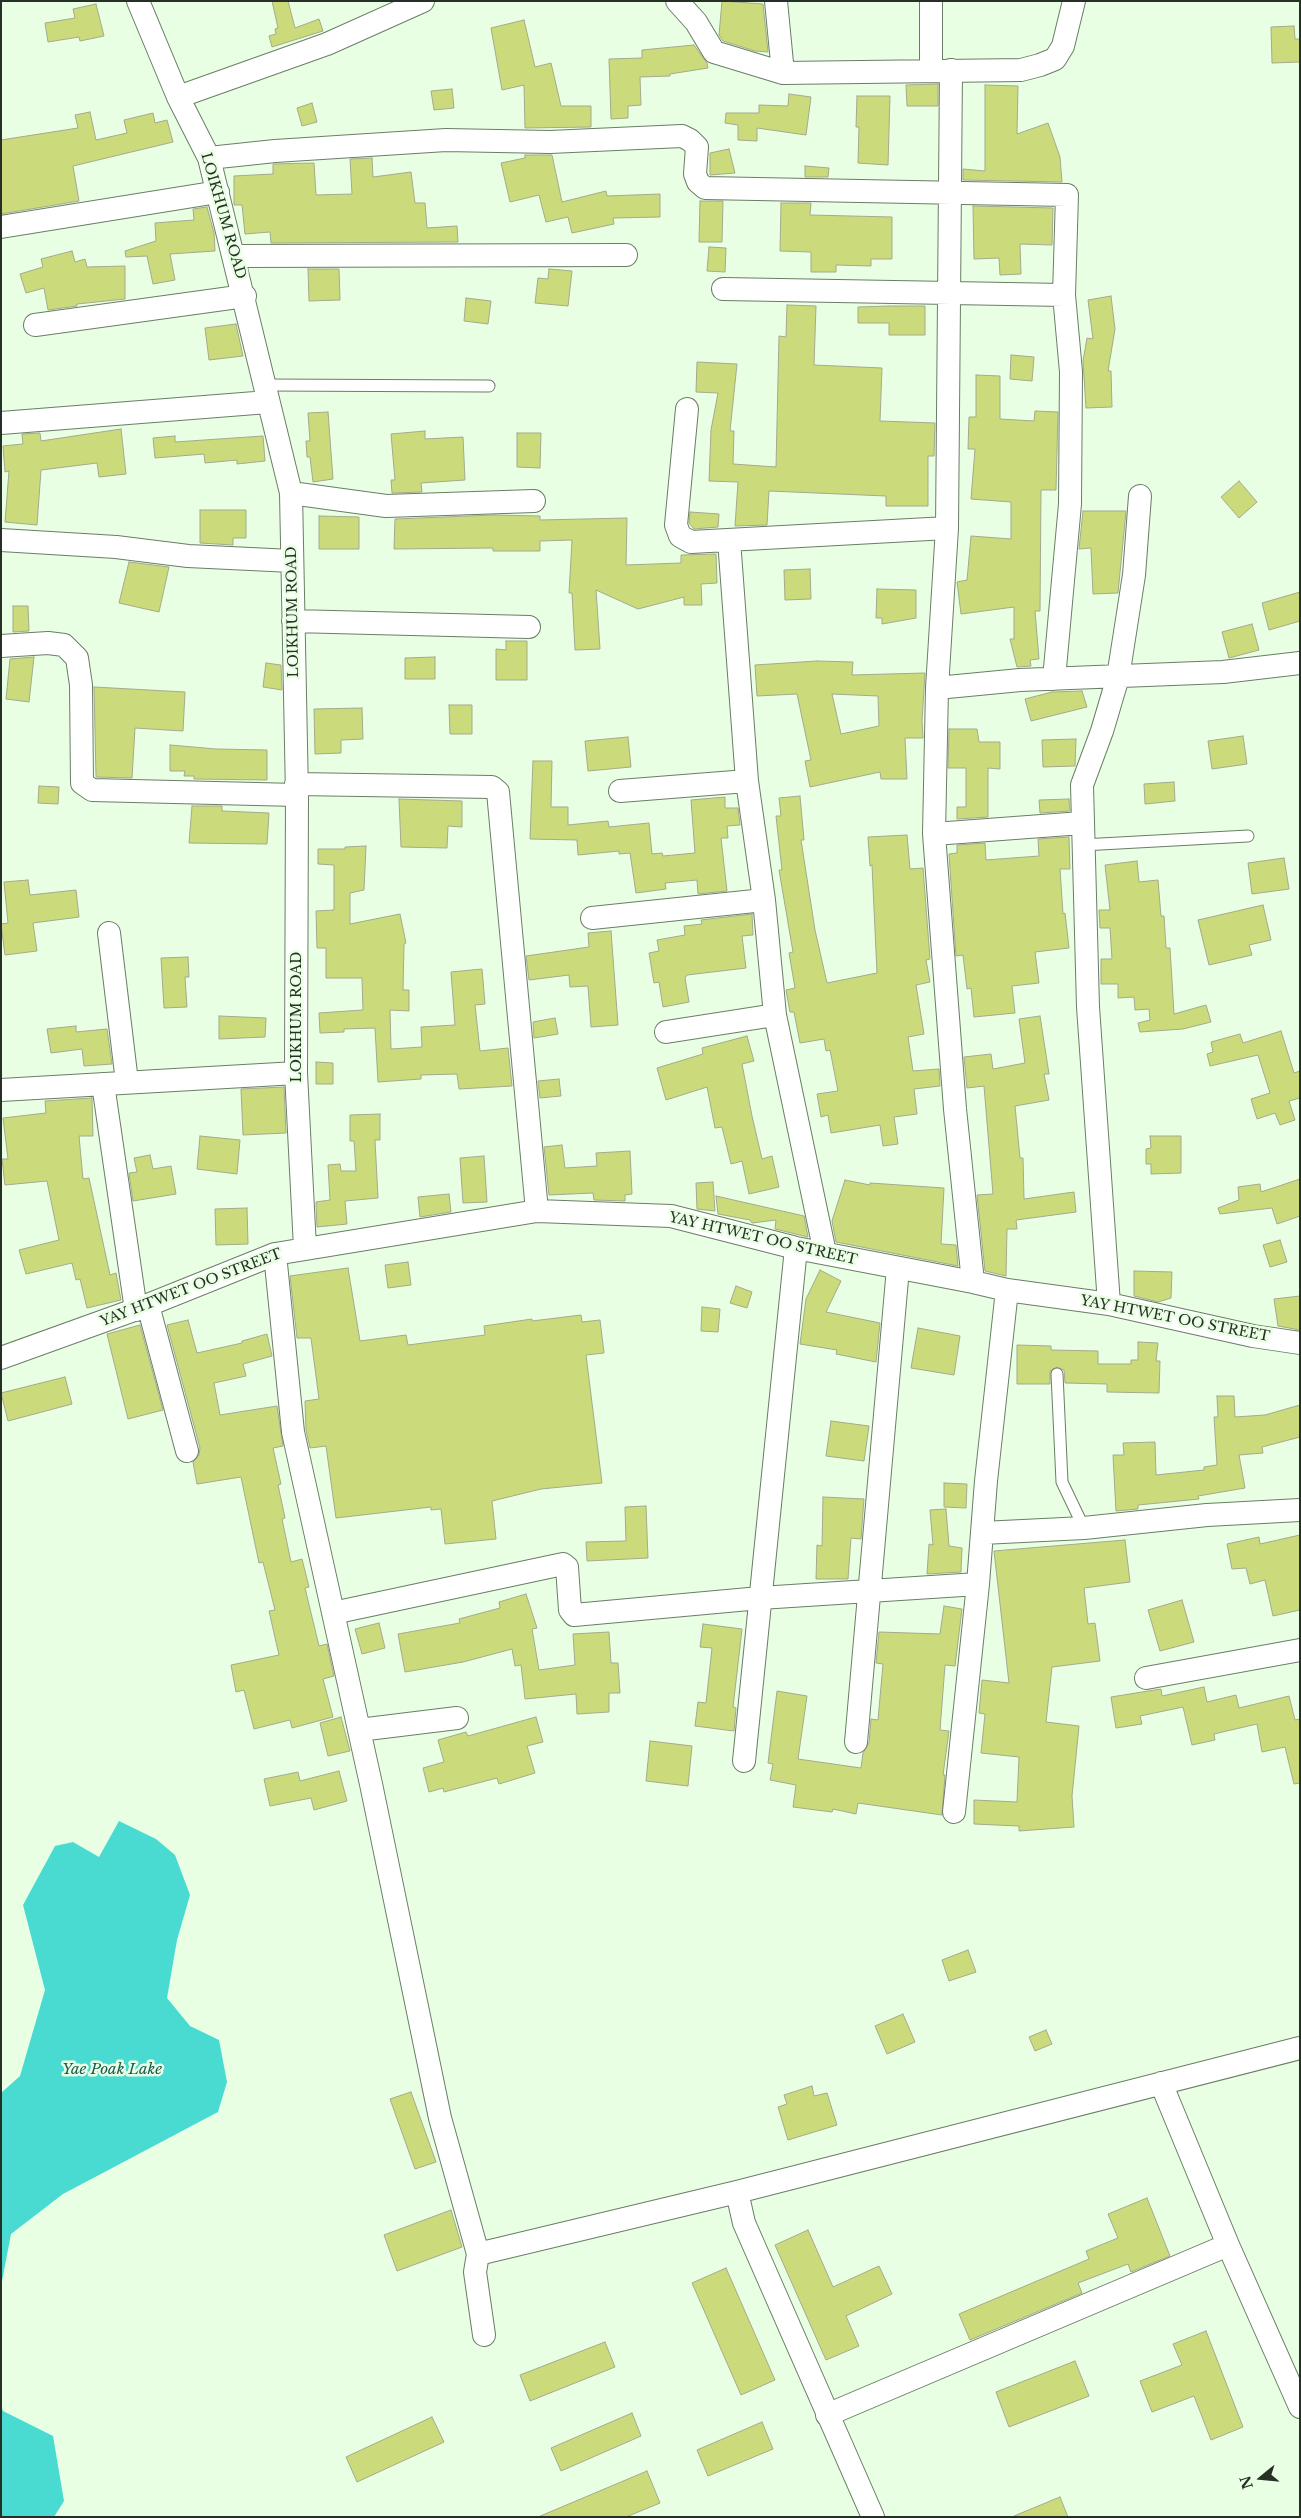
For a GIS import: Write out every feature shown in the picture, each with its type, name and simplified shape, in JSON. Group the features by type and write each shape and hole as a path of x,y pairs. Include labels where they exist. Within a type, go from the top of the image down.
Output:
{"street":[{"name":"LOIKHUM ROAD","path":"138,1 178,97 209,158 245,296 292,493 296,790 296,1073 305,1248"},
{"path":"178,97 327,44 423,1"},
{"path":"677,1 696,22 714,52 783,73 1021,70 1055,59 1063,46 1074,1"},
{"path":"776,1 783,73"},
{"path":"930,1 941,70 950,191 947,528 936,688 934,834 954,1109 972,1282"},
{"path":"209,158 275,151 446,140 550,142 682,136 690,140 697,147 695,174 698,182 705,188 950,191 1067,195 1064,295 1070,372 1070,504 1054,679"},
{"path":"1,227 218,192"},
{"path":"235,256 626,255"},
{"path":"723,289 1064,295"},
{"path":"35,325 245,296"},
{"path":"1,423 267,394"},
{"path":"687,409 676,511 680,536 691,542 947,528"},
{"path":"292,493 386,506 534,501"},
{"path":"1109,1304 1088,1007 1082,784 1102,731 1118,677 1134,575 1140,496"},
{"path":"1,540 116,547 188,556 292,561"},
{"path":"729,540 747,781 764,900 775,1015 825,1253"},
{"path":"293,621 529,627"},
{"path":"1,646 48,643 64,645 77,658 81,685 82,783 92,790 492,788 498,792 537,1211"},
{"path":"936,688 1020,680 1224,672 1300,663"},
{"path":"620,791 747,781"},
{"path":"934,834 1082,834"},
{"path":"592,918 764,900"},
{"path":"109,933 128,1082"},
{"path":"666,1032 775,1015"},
{"path":"1,1090 296,1073"},
{"path":"103,1084 142,1308 186,1452"},
{"name":"YAY HTWET OO STREET","path":"1,1358 142,1308 275,1254 537,1211 671,1216 796,1248 1007,1290 1109,1304 1253,1336 1300,1342"},
{"path":"744,1761 796,1248"},
{"path":"275,1254 293,1432 359,1730 440,2118 478,2254 475,2272 484,2335"},
{"path":"856,1742 898,1268"},
{"path":"954,1812 1007,1290"},
{"path":"982,1533 1084,1528 1207,1515 1300,1510"},
{"path":"333,1613 563,1564 567,1567 570,1610 574,1615 760,1598 978,1584"},
{"path":"1146,1678 1300,1650"},
{"path":"359,1730 457,1718"},
{"path":"478,2254 736,2192 1300,2048"},
{"path":"1162,2083 1228,2246 1300,2407"},
{"path":"736,2192 744,2223 873,2517"},
{"path":"827,2415 1228,2246"}],"lane":[{"path":"267,394 488,386"},
{"path":"1082,834 1248,836"},
{"path":"1056,1374 1062,1482 1084,1528"}],"water":[{"name":"Yae Poak Lake","path":"119,1821 156,1839 175,1855 190,1895 177,1940 167,1998 190,2026 219,2040 227,2082 218,2112 63,2194 11,2234 1,2286 1,2093 20,2076 45,1990 23,1905 55,1846 73,1842 99,1857"},
{"path":"1,2406 3,2411 53,2436 64,2501 54,2517 1,2517"}],"building":[{"path":"272,1 288,1 295,28 319,19 323,31 272,47 269,36 276,34 275,29 278,28"},
{"path":"722,1 763,4 768,52 755,51 723,41 719,35"},
{"path":"96,4 104,36 80,41 79,37 48,42 45,23 75,18 73,9"},
{"path":"524,20 535,67 551,63 561,106 591,106 591,127 525,128 524,85 502,90 491,28"},
{"path":"1294,26 1295,39 1300,39 1300,62 1272,63 1271,27"},
{"path":"694,45 707,63 708,68 670,74 670,76 640,77 641,105 628,106 628,118 611,119 609,59 642,58 642,50"},
{"path":"938,84 938,106 907,106 906,85"},
{"path":"985,85 1018,86 1017,134 1048,123 1060,157 1062,182 963,180 963,169 985,171"},
{"path":"452,89 454,108 434,110 431,91"},
{"path":"789,94 811,97 806,135 757,128 757,141 738,140 738,125 725,123 726,113 759,113 759,105 788,106"},
{"path":"857,96 890,96 888,165 858,163 859,127 856,127"},
{"path":"312,103 317,122 302,126 297,108"},
{"path":"90,112 96,140 127,133 124,120 153,113 155,123 167,120 173,142 73,166 79,201 1,214 1,140 78,128 75,115"},
{"path":"729,149 735,173 710,175 710,153"},
{"path":"525,155 552,155 562,202 606,191 607,196 660,194 660,217 613,218 614,224 572,233 568,217 546,222 539,195 510,202 501,163 525,158"},
{"path":"372,158 373,177 411,172 415,203 425,203 427,228 457,226 458,242 271,243 270,232 245,234 242,205 234,205 234,176 273,174 273,164 314,163 316,195 352,194 350,159"},
{"path":"805,166 829,168 828,177 805,177"},
{"path":"700,201 723,201 722,242 699,242"},
{"path":"781,203 811,203 810,215 892,217 892,259 871,259 871,266 836,265 836,272 811,272 811,252 780,251"},
{"path":"973,206 1053,208 1052,245 1020,244 1021,274 1000,275 999,258 974,259"},
{"path":"207,207 214,233 215,251 170,254 175,280 153,284 147,256 126,257 125,251 156,241 155,223 194,220 193,209"},
{"path":"709,247 726,248 725,272 707,271"},
{"path":"72,251 75,262 85,259 87,267 125,266 125,299 77,304 77,306 48,310 44,288 26,293 20,274 43,267 41,259"},
{"path":"308,269 339,269 340,300 309,301"},
{"path":"549,269 572,271 568,306 535,303 538,278 548,279"},
{"path":"1111,296 1115,329 1108,371 1111,371 1112,407 1086,408 1083,361 1087,338 1093,339 1088,300"},
{"path":"466,298 491,301 488,324 464,321"},
{"path":"787,305 816,306 814,365 882,368 880,421 935,423 934,456 928,456 928,506 886,506 886,496 769,491 767,525 735,526 738,482 709,481 711,430 718,393 696,392 697,362 737,364 730,431 734,431 733,464 776,467 779,336 786,337"},
{"path":"925,306 925,335 889,335 889,323 858,323 858,307"},
{"path":"236,324 243,356 209,360 205,328"},
{"path":"1011,355 1034,357 1032,381 1010,379"},
{"path":"976,375 1000,376 1000,419 1034,421 1035,411 1058,412 1056,490 1041,490 1040,611 1035,611 1039,659 1030,660 1031,666 1017,667 1010,639 1014,639 1014,607 961,614 957,582 967,580 971,536 1011,539 1011,502 971,499 975,449 968,449 969,417 976,417"},
{"path":"328,412 333,479 313,482 310,457 307,457 306,441 310,441 308,413"},
{"path":"121,429 126,474 99,477 97,463 41,470 37,525 5,522 9,471 5,472 3,446 23,444 22,434 40,433 41,441"},
{"path":"425,431 425,439 463,437 465,480 421,483 422,492 392,493 391,480 395,480 391,434"},
{"path":"517,433 541,433 540,468 517,467"},
{"path":"175,436 175,442 263,436 265,461 237,464 237,460 205,463 204,454 155,458 153,438"},
{"path":"1239,481 1257,502 1239,518 1221,497"},
{"path":"200,510 246,510 246,538 233,538 233,545 200,543"},
{"path":"1083,511 1126,511 1118,593 1093,594 1091,548 1079,549"},
{"path":"690,512 719,514 718,527 694,529 689,523"},
{"path":"494,515 540,516 540,520 627,518 626,565 681,563 681,555 716,554 717,583 701,584 702,605 684,605 684,597 638,609 596,590 600,649 575,650 572,593 569,593 572,540 540,541 540,551 493,551 493,548 394,549 395,519"},
{"path":"319,516 359,517 359,549 319,549"},
{"path":"129,562 169,567 159,612 119,603"},
{"path":"810,569 811,599 785,600 784,570"},
{"path":"877,589 916,590 916,618 882,624 882,618 876,618"},
{"path":"1300,592 1300,621 1269,630 1262,603"},
{"path":"13,606 28,606 29,631 13,632"},
{"path":"1252,624 1259,650 1229,658 1222,632"},
{"path":"506,641 527,641 527,680 496,680 496,649 506,650"},
{"path":"34,657 29,702 6,699 10,659"},
{"path":"435,657 435,679 405,679 405,658"},
{"path":"817,661 853,662 852,675 925,673 922,721 923,738 905,738 907,779 881,779 880,772 810,787 805,761 811,760 797,694 757,696 755,665","holes":["832,694 878,696 879,726 841,734"]},
{"path":"266,663 281,665 282,690 263,687"},
{"path":"94,687 185,692 183,731 135,728 132,778 96,777"},
{"path":"1082,691 1087,707 1031,721 1025,699 1052,692"},
{"path":"449,705 472,705 472,734 450,734"},
{"path":"362,708 363,739 341,740 341,753 315,754 314,709"},
{"path":"949,729 977,729 979,742 1000,742 1000,769 988,768 988,817 957,819 957,807 966,807 966,768 948,768"},
{"path":"1243,736 1247,764 1212,769 1208,741"},
{"path":"628,737 631,767 588,771 585,741"},
{"path":"1076,739 1075,766 1043,767 1042,740"},
{"path":"170,745 216,749 267,750 267,780 194,779 194,776 184,776 185,771 170,771"},
{"path":"533,761 552,761 551,807 568,807 568,825 608,821 609,827 649,823 652,854 662,853 663,856 695,853 691,800 725,797 725,808 738,808 740,825 727,826 728,838 721,838 727,891 698,894 697,880 665,883 666,889 636,893 630,853 619,854 619,851 578,855 577,840 530,839"},
{"path":"1174,782 1175,801 1145,804 1144,784"},
{"path":"39,786 59,787 58,804 38,803"},
{"path":"800,796 804,840 801,840 815,930 827,983 877,973 872,865 870,866 868,837 907,835 910,869 923,868 930,959 926,960 930,982 916,985 924,1034 908,1037 913,1071 939,1069 940,1086 914,1089 917,1114 894,1117 898,1144 883,1146 880,1125 831,1133 828,1115 821,1117 817,1094 838,1091 830,1050 826,1051 824,1039 800,1043 794,1012 790,1012 786,990 795,988 789,953 793,952 779,870 782,870 776,816 781,816 779,798"},
{"path":"399,799 462,801 462,827 448,826 447,848 401,847"},
{"path":"1069,799 1070,811 1040,813 1039,800"},
{"path":"192,806 222,806 222,811 269,813 267,844 189,843"},
{"path":"1069,837 1070,869 1060,869 1063,914 1065,913 1069,948 1035,952 1039,983 1012,986 1015,1013 974,1017 971,988 967,989 963,955 956,956 949,854 957,853 957,845 985,843 986,860 1039,856 1038,839"},
{"path":"366,846 364,890 350,893 350,924 400,914 406,943 404,944 403,990 409,990 409,1011 390,1010 391,1049 422,1047 421,1027 455,1025 451,972 482,969 485,1004 475,1005 480,1051 508,1048 512,1086 459,1089 457,1074 421,1075 421,1079 378,1082 375,1028 344,1029 344,1032 320,1033 319,1013 363,1010 362,978 326,978 326,948 317,948 316,911 334,910 334,865 318,864 318,849 345,849 345,847"},
{"path":"1284,858 1289,889 1252,894 1248,863"},
{"path":"1137,861 1139,882 1158,880 1161,916 1164,916 1166,948 1170,948 1174,1014 1206,1005 1211,1022 1183,1029 1140,1032 1138,1023 1150,1020 1149,1009 1135,1010 1134,997 1118,998 1118,984 1101,984 1101,959 1112,959 1110,928 1100,928 1099,910 1110,910 1105,865"},
{"path":"28,880 30,895 76,890 79,917 33,923 37,951 5,955 1,924 8,923 4,882"},
{"path":"1263,905 1271,940 1249,945 1252,955 1209,965 1198,920"},
{"path":"752,914 753,935 742,936 746,968 687,975 685,978 689,1002 663,1007 659,982 654,983 649,953 659,951 657,940 685,935 684,926 702,924 701,920"},
{"path":"611,931 618,1025 591,1027 588,986 570,987 569,975 529,980 526,956 589,947 588,933"},
{"path":"188,957 189,977 185,977 187,1007 164,1008 161,958"},
{"path":"219,1016 266,1018 265,1037 219,1039"},
{"path":"1040,1016 1049,1074 1044,1074 1049,1100 1015,1106 1020,1158 1023,1158 1024,1199 1074,1192 1076,1212 1016,1220 1017,1229 1007,1229 1006,1276 985,1271 977,1195 993,1194 984,1086 967,1088 964,1057 991,1054 993,1069 1025,1063 1019,1019"},
{"path":"555,1018 558,1034 534,1038 533,1022"},
{"path":"76,1026 76,1032 107,1029 112,1064 84,1066 82,1049 51,1053 47,1029"},
{"path":"1281,1031 1294,1073 1300,1071 1300,1098 1289,1101 1295,1120 1280,1125 1275,1113 1257,1119 1251,1099 1270,1093 1258,1055 1210,1066 1207,1054 1213,1052 1211,1042 1240,1034 1243,1043"},
{"path":"747,1036 754,1061 742,1064 752,1116 762,1159 772,1156 779,1187 749,1194 742,1161 731,1164 722,1127 715,1128 707,1087 666,1100 657,1068 703,1054 702,1048"},
{"path":"316,1062 333,1063 333,1084 316,1084"},
{"path":"559,1079 561,1096 540,1098 538,1081"},
{"path":"284,1087 286,1133 243,1135 241,1089"},
{"path":"92,1098 93,1136 79,1136 83,1179 89,1178 110,1275 116,1273 121,1300 87,1308 80,1279 76,1280 72,1263 26,1274 19,1250 59,1240 47,1181 5,1185 2,1159 8,1159 3,1118 46,1113 45,1101"},
{"path":"380,1114 380,1140 375,1140 378,1198 345,1201 347,1224 317,1227 316,1202 330,1200 328,1165 340,1164 341,1171 356,1171 354,1141 350,1141 350,1115"},
{"path":"200,1136 240,1140 237,1174 197,1169"},
{"path":"1150,1136 1181,1136 1181,1173 1151,1174 1151,1164 1146,1164 1146,1149 1151,1148"},
{"path":"562,1145 565,1168 597,1166 596,1153 630,1151 632,1194 625,1195 625,1201 594,1200 593,1193 549,1195 544,1147"},
{"path":"150,1155 153,1169 171,1166 176,1194 133,1201 129,1173 137,1172 134,1158"},
{"path":"484,1156 487,1202 463,1203 460,1158"},
{"path":"1300,1179 1300,1216 1277,1224 1272,1208 1220,1214 1218,1208 1239,1200 1238,1187 1260,1184 1261,1192"},
{"path":"845,1180 870,1185 870,1183 944,1188 941,1244 956,1245 958,1266 836,1242 832,1221"},
{"path":"713,1182 715,1211 697,1209 696,1183"},
{"path":"449,1194 451,1212 420,1217 418,1197"},
{"path":"716,1196 804,1216 808,1237 775,1229 776,1220 752,1223 750,1220 718,1214"},
{"path":"247,1208 248,1244 216,1245 215,1209"},
{"path":"1280,1240 1287,1262 1270,1267 1263,1245"},
{"path":"408,1262 411,1285 388,1288 385,1265"},
{"path":"348,1268 360,1341 406,1335 408,1345 485,1335 484,1326 532,1319 532,1321 581,1315 582,1322 600,1320 604,1353 586,1355 602,1483 541,1489 492,1501 496,1539 445,1544 441,1509 431,1510 431,1507 336,1518 326,1446 310,1448 306,1430 305,1401 319,1399 311,1338 297,1338 290,1276"},
{"path":"820,1270 841,1281 826,1312 880,1323 876,1362 836,1354 837,1350 800,1344 806,1299"},
{"path":"1134,1271 1172,1272 1171,1298 1158,1302 1134,1296"},
{"path":"736,1286 752,1292 747,1308 730,1303"},
{"path":"1300,1296 1300,1330 1278,1326 1274,1299"},
{"path":"702,1307 720,1309 718,1332 701,1331"},
{"path":"188,1320 197,1353 242,1343 242,1341 267,1334 272,1356 243,1364 246,1376 214,1383 220,1415 277,1406 283,1446 273,1448 281,1484 278,1485 285,1518 282,1519 291,1562 302,1559 309,1587 305,1588 319,1646 327,1644 334,1676 323,1679 333,1717 292,1728 290,1720 254,1729 244,1690 236,1692 231,1665 279,1655 269,1611 275,1610 263,1562 259,1563 241,1477 197,1484 193,1462 199,1455 200,1448 167,1325"},
{"path":"140,1325 163,1410 128,1419 107,1334"},
{"path":"918,1328 960,1336 954,1375 911,1368"},
{"path":"1138,1342 1158,1343 1156,1361 1160,1361 1159,1393 1107,1392 1107,1384 1065,1383 1064,1370 1057,1367 1050,1371 1050,1384 1017,1384 1017,1345 1051,1346 1051,1350 1098,1351 1098,1364 1131,1364 1131,1360 1138,1360"},
{"path":"65,1377 72,1404 8,1421 1,1393"},
{"path":"1217,1396 1234,1396 1235,1417 1265,1415 1300,1405 1300,1437 1262,1447 1263,1453 1239,1455 1245,1488 1198,1496 1199,1499 1138,1505 1138,1509 1116,1511 1113,1455 1124,1455 1123,1443 1155,1442 1156,1475 1204,1470 1204,1467 1217,1465 1214,1417 1218,1417"},
{"path":"831,1421 869,1426 864,1461 826,1456"},
{"path":"944,1483 967,1484 966,1508 944,1507"},
{"path":"823,1497 864,1499 861,1539 851,1538 848,1579 816,1579 817,1545 822,1546"},
{"path":"646,1506 648,1558 587,1561 586,1542 626,1541 625,1507"},
{"path":"946,1509 949,1546 962,1548 961,1572 927,1574 929,1544 933,1545 930,1510"},
{"path":"1300,1535 1300,1610 1273,1616 1265,1580 1250,1584 1246,1568 1232,1569 1227,1544 1259,1537 1260,1544"},
{"path":"1125,1540 1130,1582 1084,1588 1088,1624 1095,1623 1100,1661 1052,1667 1046,1722 1079,1726 1072,1796 1074,1827 1019,1831 1019,1826 974,1824 974,1800 1017,1802 1019,1757 981,1753 985,1714 979,1713 982,1680 1009,1683 994,1551"},
{"path":"526,1594 537,1628 532,1629 539,1670 575,1665 573,1634 609,1632 611,1663 618,1663 620,1693 609,1693 609,1712 577,1714 576,1694 525,1699 521,1665 515,1666 512,1649 463,1662 405,1672 398,1634 460,1623 459,1619 500,1608 499,1602"},
{"path":"1182,1600 1194,1642 1160,1651 1148,1610"},
{"path":"944,1606 962,1609 955,1666 945,1665 940,1730 949,1731 943,1775 945,1775 942,1815 858,1803 856,1814 833,1809 832,1812 793,1807 796,1785 770,1780 773,1764 768,1763 777,1691 807,1696 798,1759 861,1768 863,1753 869,1743 871,1719 878,1720 883,1664 876,1663 879,1632 940,1634"},
{"path":"379,1623 385,1648 362,1654 355,1629"},
{"path":"703,1624 742,1629 733,1707 736,1708 734,1731 695,1726 698,1702 706,1703 712,1648 700,1647"},
{"path":"1204,1687 1207,1702 1236,1695 1239,1708 1289,1696 1295,1720 1300,1719 1300,1783 1294,1784 1285,1747 1262,1752 1257,1724 1214,1734 1215,1740 1192,1745 1183,1707 1140,1716 1142,1724 1116,1728 1111,1697 1161,1689 1162,1696"},
{"path":"341,1717 350,1751 328,1756 320,1723"},
{"path":"536,1717 543,1742 527,1746 535,1773 499,1784 497,1778 444,1792 443,1788 429,1792 423,1768 444,1762 438,1740 466,1732 468,1736"},
{"path":"650,1741 692,1746 688,1786 646,1781"},
{"path":"339,1771 347,1801 314,1810 311,1798 270,1806 264,1779 298,1772 300,1781"},
{"path":"968,1950 976,1972 949,1981 942,1960"},
{"path":"903,2014 915,2042 887,2054 875,2026"},
{"path":"1046,2030 1052,2044 1035,2051 1029,2037"},
{"path":"812,2086 814,2096 827,2093 837,2125 788,2140 778,2107 787,2104 784,2095"},
{"path":"411,2092 436,2162 415,2169 390,2099"},
{"path":"1147,2198 1170,2256 1131,2272 1128,2264 1078,2283 1082,2293 970,2340 959,2314 1089,2259 1086,2251 1118,2238 1108,2214"},
{"path":"451,2210 462,2247 397,2271 384,2235"},
{"path":"808,2230 833,2287 879,2266 892,2294 846,2316 859,2346 826,2360 775,2245"},
{"path":"726,2268 775,2380 741,2395 692,2283"},
{"path":"1206,2331 1243,2427 1211,2440 1194,2396 1152,2412 1140,2381 1182,2365 1173,2344"},
{"path":"605,2342 615,2367 530,2401 520,2375"},
{"path":"1075,2361 1089,2396 1009,2427 996,2392"},
{"path":"632,2413 641,2436 561,2471 551,2448"},
{"path":"432,2417 444,2442 357,2482 346,2457"},
{"path":"762,2422 773,2449 708,2476 697,2450"},
{"path":"647,2471 660,2503 626,2517 538,2517"},
{"path":"1060,2497 1068,2517 1014,2517 1014,2516"}]}
